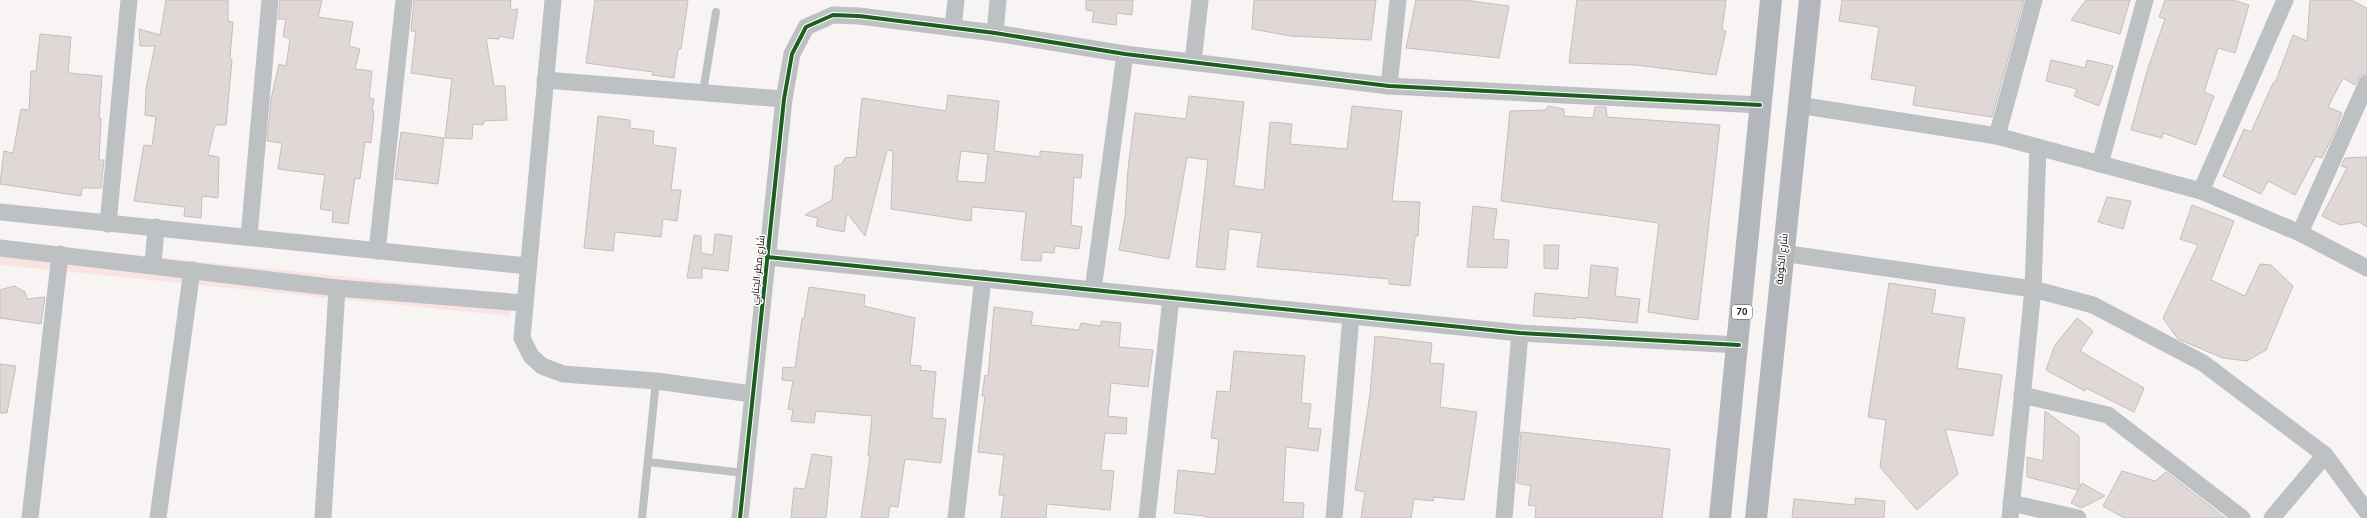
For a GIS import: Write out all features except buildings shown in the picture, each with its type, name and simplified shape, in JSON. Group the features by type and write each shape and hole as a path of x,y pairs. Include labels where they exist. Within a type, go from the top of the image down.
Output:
{"highway":[{"name":"70","path":"1720,518 1739,345 1760,105 1771,0"},
{"name":"شارع الكوفة","path":"1756,518 1782,253 1810,0"}],"street":[{"path":"108,224 129,0"},
{"path":"249,236 270,0"},
{"path":"377,251 404,0"},
{"path":"553,0 524,303 522,338 531,356 542,366 563,374 656,381 752,394"},
{"path":"956,0 953,28 1125,54 1389,86 1760,105"},
{"path":"994,33 998,0"},
{"path":"1193,62 1200,0"},
{"path":"1389,86 1398,0"},
{"path":"1997,136 2034,0"},
{"path":"2100,164 2145,0"},
{"path":"2201,191 2285,0"},
{"name":"شارع مظر الجنابي","path":"740,518 784,99 792,54 806,27 833,15 859,16 953,28"},
{"path":"1093,290 1125,54"},
{"path":"545,80 784,99"},
{"path":"2300,233 2367,83"},
{"path":"1798,105 1997,136 2201,191 2300,233 2367,268"},
{"path":"2038,147 2033,289 2011,511 2078,518"},
{"path":"0,212 108,224 249,236 527,266"},
{"path":"153,265 156,227"},
{"path":"0,248 337,288 524,303"},
{"path":"1782,253 2033,289 2093,305 2203,363 2325,455 2367,512"},
{"path":"30,518 60,254"},
{"path":"767,257 1520,333 1739,345"},
{"path":"158,518 192,270"},
{"path":"956,518 983,278"},
{"path":"323,518 337,288"},
{"path":"1147,518 1170,298"},
{"path":"1334,518 1351,316"},
{"path":"1504,518 1520,333"},
{"path":"2022,395 2108,415 2242,518"},
{"path":"2272,518 2325,455"}],"lane":[{"path":"703,92 716,12"},
{"path":"642,518 656,381"},
{"path":"648,462 744,473"}],"shaded area":[{"path":"0,241 514,294 510,316 0,265"}],"cycle path":[{"path":"740,518 784,99 792,54 806,27 833,15 859,16 995,33 1125,54 1389,86 1760,105"},
{"path":"767,257 1520,333 1739,345"}]}
